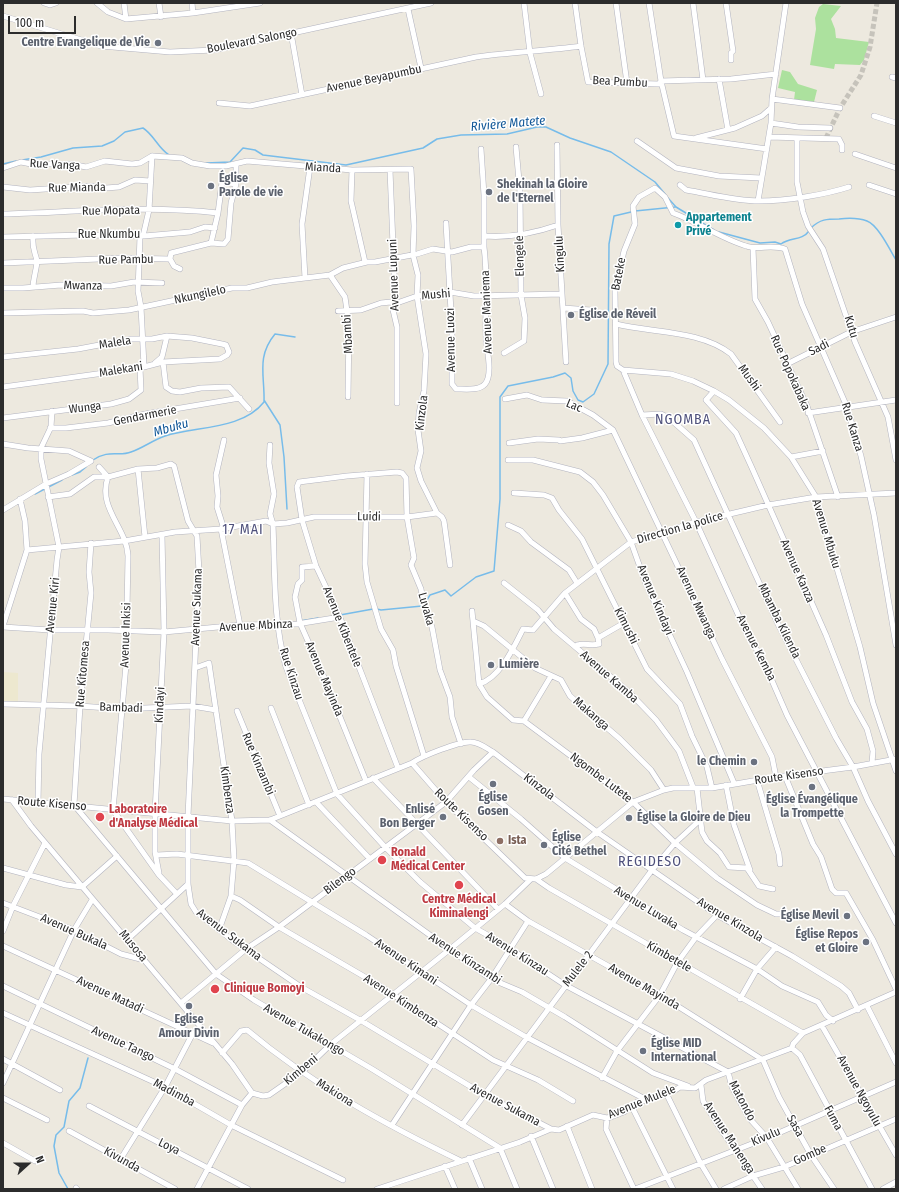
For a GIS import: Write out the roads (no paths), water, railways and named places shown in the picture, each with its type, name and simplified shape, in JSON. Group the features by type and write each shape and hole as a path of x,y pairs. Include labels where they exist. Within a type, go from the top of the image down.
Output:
{"street":[{"path":"44,3 50,5 56,3"},
{"path":"97,3 108,12 126,19 161,17 193,13 227,6 260,3"},
{"path":"124,3 126,19"},
{"path":"158,3 161,17"},
{"path":"192,3 193,13"},
{"name":"Boulevard Salongo","path":"3,16 104,47 170,52 214,50 431,3"},
{"path":"524,3 530,53 541,94"},
{"name":"Bea Pumbu","path":"575,3 588,82 659,84 661,82 731,79 776,74"},
{"path":"616,3 627,83"},
{"path":"649,3 661,82 674,136 767,149"},
{"path":"693,3 704,80"},
{"path":"726,3 733,52 731,53 731,60"},
{"path":"758,201 771,123 772,100 786,3"},
{"path":"408,9 422,68"},
{"path":"291,34 302,95"},
{"name":"Avenue Beyapumbu","path":"219,103 250,106 476,57 503,53 530,53 581,46"},
{"path":"720,79 728,130"},
{"path":"772,100 840,108"},
{"path":"695,138 728,130 762,116 771,108"},
{"path":"874,116 896,123"},
{"path":"771,123 798,127 830,128"},
{"path":"769,137 839,139 842,145 842,150"},
{"name":"Kutu","path":"797,138 799,196 808,226 823,249 851,332 869,377 888,417 896,460"},
{"path":"637,141 676,168 718,176 761,178"},
{"name":"Kingulu","path":"557,145 558,225 566,362"},
{"name":"Elengele","path":"504,353 524,341 525,314 521,295 520,183 516,147"},
{"name":"Avenue Maniema","path":"481,150 484,195 488,377"},
{"path":"855,154 896,168"},
{"path":"152,156 149,210 141,236 139,259 138,283 143,339 142,367 156,362 162,357 167,336"},
{"name":"Mianda","path":"152,156 182,158 192,163 210,166 226,166 246,161 352,170 411,169 413,255"},
{"name":"Rue Vanga","path":"3,168 21,162 31,164 71,164 86,167 105,161 132,164 140,163 152,156"},
{"path":"236,164 236,184 231,203 227,243 220,245 211,243 218,212 222,182 236,184"},
{"path":"306,278 302,224 310,167"},
{"path":"352,170 352,206 360,232 365,262"},
{"name":"Avenue Lupuni","path":"390,170 394,304 397,336 397,403"},
{"name":"Rue Mianda","path":"3,187 30,190 92,186 106,188 118,187 135,180 150,181"},
{"path":"680,185 686,190 758,201 831,192 849,187"},
{"path":"869,185 896,194"},
{"name":"Bateke","path":"623,370 617,366 616,362 615,291 624,251 635,224 633,206 639,197 655,188 665,198 673,213 723,237 753,248"},
{"name":"Rue Mopata","path":"3,214 149,210 192,210 218,212"},
{"name":"Avenue Luozi","path":"446,224 452,329 452,384 456,389 476,389 486,384 488,377"},
{"path":"484,236 501,237 538,232 558,225"},
{"name":"Rue Nkumbu","path":"3,238 125,234 141,236 190,232 205,227 215,228"},
{"path":"33,287 37,262 32,250 34,236"},
{"name":"Rue Pambu","path":"3,263 170,259 171,253 211,243"},
{"name":"Nkungilelo","path":"3,313 83,311 93,314 129,310 232,288 247,288 272,282 330,275 342,268 365,262 375,262 393,257 413,255 434,249 448,251 484,247"},
{"name":"Rue Kanza","path":"753,248 783,248 787,251 802,304 847,407 870,496 896,645"},
{"name":"Rue Popokabaka","path":"753,248 755,299 768,322 808,413 823,451 838,497"},
{"name":"Kinzola","path":"413,255 418,275 418,296 426,354 424,391 418,424 421,451 417,468 421,482 437,513 442,517 444,522 450,565"},
{"path":"170,259 174,266 180,269"},
{"name":"Mbambi","path":"330,275 345,297 350,346 348,397"},
{"name":"Mwanza","path":"3,288 61,285 111,286 138,283 162,283"},
{"name":"Mushi","path":"338,311 361,310 380,303 391,302 394,304 418,296 450,292 474,296 562,294"},
{"path":"563,308 590,310"},
{"name":"Sadi","path":"787,364 851,332 896,317"},
{"name":"Mushi","path":"616,324 636,329 705,339 723,348 731,354 780,422"},
{"name":"Malela","path":"3,357 78,349 131,339 167,336 192,338 226,345"},
{"name":"Malekani","path":"3,387 142,367 163,362 220,359 229,352 226,345"},
{"path":"163,362 166,387 172,391 180,392 201,388 229,387 249,409"},
{"name":"Wunga","path":"3,418 100,406 130,399 141,390 142,367"},
{"name":"Avenue Mbuku","path":"623,370 671,374 693,380 729,400 764,428 790,457 816,497 860,647 873,703 894,759"},
{"name":"Avenue Kemba","path":"623,370 642,415 696,522 747,634 763,660 787,715 896,923"},
{"name":"Avenue Kanza","path":"714,391 706,400 736,433 826,635 852,702 867,729 873,751 872,763"},
{"name":"Lac","path":"505,399 527,396 542,400 567,400 593,415 613,430"},
{"name":"Gendarmerie","path":"50,428 66,428 108,423 145,414 240,398"},
{"path":"808,413 896,400"},
{"name":"Avenue Kiri","path":"38,803 39,754 43,705 59,547 41,459 41,448 50,428 52,411"},
{"name":"Mbamba Kilenda","path":"642,415 661,414 694,440 778,624 836,738 853,767 868,801 896,854"},
{"path":"509,443 538,439 560,441 582,438 613,430"},
{"name":"Avenue Mwanga","path":"613,430 663,532 722,659 772,757 776,777"},
{"path":"224,440 216,475 217,507 219,518 223,526 221,529 240,625"},
{"path":"3,444 69,451 91,460 69,474 46,484 3,510"},
{"name":"Rue Kinzau","path":"270,445 269,463 274,494 270,514 273,524 278,625 286,666 337,794"},
{"path":"790,457 823,451"},
{"name":"Avenue Kindayi","path":"508,460 533,460 584,474 603,495 631,542 646,584 687,672 734,783"},
{"name":"Avenue Sukama","path":"138,469 173,464 184,499 188,521 196,532 199,572 188,816 188,884 191,904 196,912 219,930 302,987 483,1094 550,1128"},
{"path":"99,467 108,477"},
{"path":"48,497 70,494 94,477 108,477 138,469 145,537"},
{"name":"Luvaka","path":"367,474 402,473 406,478 407,517 414,558 412,565 421,589 436,645 440,670 450,697 452,717 461,744"},
{"path":"367,474 365,564 367,582 382,629 394,650 396,666 424,756"},
{"name":"Avenue Kibentele","path":"367,474 298,484 302,520 316,566 340,617 398,768"},
{"name":"Avenue Inkisi","path":"108,477 106,492 108,508 124,541 128,556 126,664 113,810"},
{"name":"Kimushi","path":"514,493 544,495 552,498 559,510 582,539 647,669 680,704 692,736 707,767 712,788"},
{"name":"Direction la police","path":"479,684 490,680 520,638 523,629 532,630 565,593 631,542 696,522 768,504 816,497 870,496 896,493"},
{"path":"3,626 27,550 25,521 20,499"},
{"name":"Luidi","path":"273,524 287,523 323,516 407,517 437,513"},
{"path":"27,550 124,541 175,532 196,532 221,529 266,521 273,524"},
{"path":"508,525 521,531 531,542 569,570 577,584"},
{"name":"Kindayi","path":"159,875 157,855 155,852 155,813 159,708 164,632 162,535"},
{"name":"Rue Kitomesa","path":"74,805 80,706 91,593 89,572 91,543"},
{"name":"Avenue Mayinda","path":"316,566 302,567 302,580 298,584 296,597 300,624 323,674 366,781"},
{"name":"Avenue Kamba","path":"504,582 544,616 554,629 630,693 656,720 679,751 695,787 702,832 707,841 720,853 726,863 733,868 744,868 750,870"},
{"path":"565,593 582,619 596,632 598,638 599,644 593,645 584,643 577,644 576,647"},
{"path":"472,611 479,684"},
{"name":"Avenue Mbinza","path":"3,626 50,630 127,630 164,632 240,625 300,624 340,617"},
{"name":"Makanga","path":"473,621 484,626 535,668 561,680 570,696 639,758 655,775 664,790"},
{"path":"598,638 624,623"},
{"name":"Kimbenza","path":"195,668 209,663 232,821 234,860 231,896 219,930"},
{"path":"524,721 550,676"},
{"name":"Ngombe Lutete","path":"479,684 488,697 513,720 524,721 633,802 675,843 717,878 744,897 776,914 783,914"},
{"name":"Bambadi","path":"3,704 80,706 121,709 192,706 216,710"},
{"path":"271,708 285,748 309,805"},
{"name":"Rue Kinzambi","path":"237,711 280,816"},
{"name":"Kinzola","path":"461,744 471,742 480,744 493,752 597,832"},
{"path":"412,763 424,756 461,744"},
{"name":"Bilengo","path":"180,1003 246,949 279,927 446,802 493,752"},
{"path":"894,759 896,771"},
{"name":"Route Kisenso","path":"3,800 74,805 232,821 270,820 412,763 446,802 525,878 534,879 546,874 633,802 664,790 695,787 712,788 734,783 853,767 894,759"},
{"path":"785,776 813,844 821,857 831,887 836,893 846,893 873,940 896,989"},
{"name":"Avenue Luvaka","path":"469,777 521,819 565,858 630,899 696,937 757,969 782,986 818,1002 826,1015 833,1021"},
{"path":"373,778 416,825 498,909"},
{"path":"756,780 779,854 780,864"},
{"path":"726,785 734,825 750,870 759,886 773,889"},
{"name":"Avenue Kinzau","path":"337,794 385,847 420,882 475,928 565,985 728,1072"},
{"name":"Musosa","path":"12,800 92,900 216,1045 252,1093"},
{"path":"316,802 370,859"},
{"name":"Avenue Tukakongo","path":"74,805 83,818 117,856 216,974 254,1000 500,1148"},
{"path":"113,810 159,875 176,893"},
{"name":"Mulele 2","path":"462,1125 483,1094 549,1009 565,985 590,955 611,924 652,870 675,843 701,819"},
{"name":"Avenue Kinzambi","path":"270,820 491,979 522,992 565,1017 653,1073 693,1088"},
{"name":"Avenue Kinzola","path":"597,832 717,915 776,947 841,986 848,993 858,1010"},
{"path":"3,931 13,906 45,843"},
{"name":"Avenue Kimani","path":"157,855 177,854 234,860 248,863 421,971 471,1005 526,1037 602,1078 647,1100"},
{"path":"3,868 66,885 82,887 117,856"},
{"name":"Kimbeni","path":"252,1093 264,1096 269,1095 302,1072 330,1045 391,994 449,950 534,879"},
{"name":"Kimbetele","path":"534,879 677,963 803,1033"},
{"name":"Avenue Bukala","path":"127,940 176,893 188,884"},
{"name":"Avenue Kimbenza","path":"231,896 240,900 279,927 377,984 452,1034 506,1066 538,1080 573,1101"},
{"path":"3,1083 13,1065 74,930 92,900"},
{"name":"Avenue Bukala","path":"3,903 74,930 121,954 144,960"},
{"name":"Avenue Mayinda","path":"505,904 528,921 660,995 763,1060"},
{"path":"602,1078 617,1051 660,995 677,963 696,937 717,915"},
{"path":"392,1125 471,1005 491,979 528,921"},
{"name":"Avenue Matadi","path":"3,946 216,1045"},
{"path":"740,999 757,969 776,947"},
{"name":"Avenue Tango","path":"3,986 175,1068 242,1105"},
{"path":"792,1048 793,1044 803,1033 822,1026 896,992"},
{"path":"867,1006 896,1063"},
{"name":"Madimba","path":"3,1013 165,1087 231,1125 343,1180"},
{"name":"Avenue Ngoyulu","path":"822,1026 896,1155"},
{"name":"Makiona","path":"222,1053 241,1031 245,1029 302,1072 345,1100 461,1161"},
{"path":"120,1160 165,1087 193,1033"},
{"name":"Avenue Mulele","path":"377,1189 520,1142 550,1128 559,1130 591,1116 607,1118 624,1112 637,1102 647,1100 665,1091 674,1091 680,1087 693,1088 701,1085 706,1080 792,1048"},
{"name":"Fuma","path":"792,1048 800,1055 872,1189"},
{"path":"3,1059 60,1090"},
{"name":"Sasa","path":"763,1060 779,1097 811,1155 834,1189"},
{"name":"Matondo","path":"728,1072 732,1087 749,1118 767,1138 798,1189"},
{"name":"Kivulu","path":"634,1189 767,1138 795,1124 863,1098 896,1082"},
{"name":"Avenue Manenga","path":"701,1085 703,1101 762,1189"},
{"path":"665,1091 701,1164 716,1189"},
{"path":"197,1189 242,1105 252,1093"},
{"path":"3,1098 47,1120"},
{"name":"Loya","path":"89,1106 248,1189"},
{"path":"632,1107 673,1189"},
{"path":"607,1118 606,1129 621,1165 634,1189"},
{"name":"Gombe","path":"724,1189 753,1176 784,1167 896,1119"},
{"path":"567,1126 592,1189"},
{"name":"Kivunda","path":"69,1131 175,1189"},
{"path":"531,1136 553,1189"},
{"path":"3,1144 35,1161"},
{"path":"500,1148 518,1189"},
{"path":"469,1158 482,1189"},
{"path":"445,1166 454,1189"},
{"path":"883,1189 896,1182"}],"waterway":[{"name":"Rivière Matete","path":"206,163 230,162 243,148 255,150 263,155 346,165 423,148 437,139 461,135 507,134 537,127 546,127 570,138 611,152 655,182 665,194"},
{"name":"Rivière Matete","path":"22,160 41,157 73,148 102,146 114,141 125,132 143,128 169,155"},
{"path":"3,164 16,161"},
{"name":"Rivière Matete","path":"668,198 676,207 714,230"},
{"path":"635,211 675,207"},
{"path":"425,603 430,595 445,590 451,596 476,577 494,571 500,499 500,397 508,386 553,377 565,373 571,378 573,391 578,400 583,402 594,394 608,364 609,244 614,216 631,212"},
{"name":"Rivière Matete","path":"811,228 817,223 827,219 853,218 867,221 871,223 879,232 896,260"},
{"name":"Rivière Matete","path":"719,232 760,243 775,242 781,244 788,240 799,238 809,231"},
{"name":"Mbuku","path":"93,460 104,455 131,452 165,436 218,426 244,418 255,411 264,402 263,359 269,342 275,334 295,337"},
{"path":"264,400 280,425 284,457 287,509"},
{"name":"Mbuku","path":"72,475 80,472 86,467"},
{"name":"Mbuku","path":"35,494 62,480"},
{"path":"377,609 381,610 422,606"},
{"path":"340,615 373,609"},
{"path":"300,621 318,618"},
{"path":"68,1189 59,1173 54,1146 56,1135 64,1127 69,1101 80,1088 88,1058"}],"tunnel":[{"path":"826,138 840,108 861,75 870,47 877,3"}],"place":[{"name":"Centre Evangelique de Vie","path":"158,43"},
{"name":"Église Parole de vie","path":"211,186"},
{"name":"Shekinah la Gloire de l'Eternel","path":"489,192"},
{"name":"Appartement Privé","path":"678,225"},
{"name":"Église de Réveil","path":"571,315"},
{"name":"Lumière","path":"491,665"},
{"name":"le Chemin","path":"754,762"},
{"name":"Église Gosen","path":"493,784"},
{"name":"Église Évangélique la Trompette","path":"812,787"},
{"name":"Laboratoire d'Analyse Médical","path":"100,817"},
{"name":"Enlisé Bon Berger","path":"443,817"},
{"name":"Église la Gloire de Dieu","path":"629,818"},
{"name":"Ista","path":"500,841"},
{"name":"Église Cité Bethel","path":"544,845"},
{"name":"Ronald Médical Center","path":"382,860"},
{"name":"Centre Médical Kiminalengi","path":"459,885"},
{"name":"Église Mevil","path":"847,916"},
{"name":"Église Repos et Gloire","path":"866,942"},
{"name":"Clinique Bomoyi","path":"215,989"},
{"name":"Eglise Amour Divin","path":"189,1006"},
{"name":"Église MID International","path":"643,1051"}],"district":[{"name":"NGOMBA","path":"683,420"},
{"name":"17 MAI","path":"243,530"},
{"name":"REGIDESO","path":"650,862"}]}
